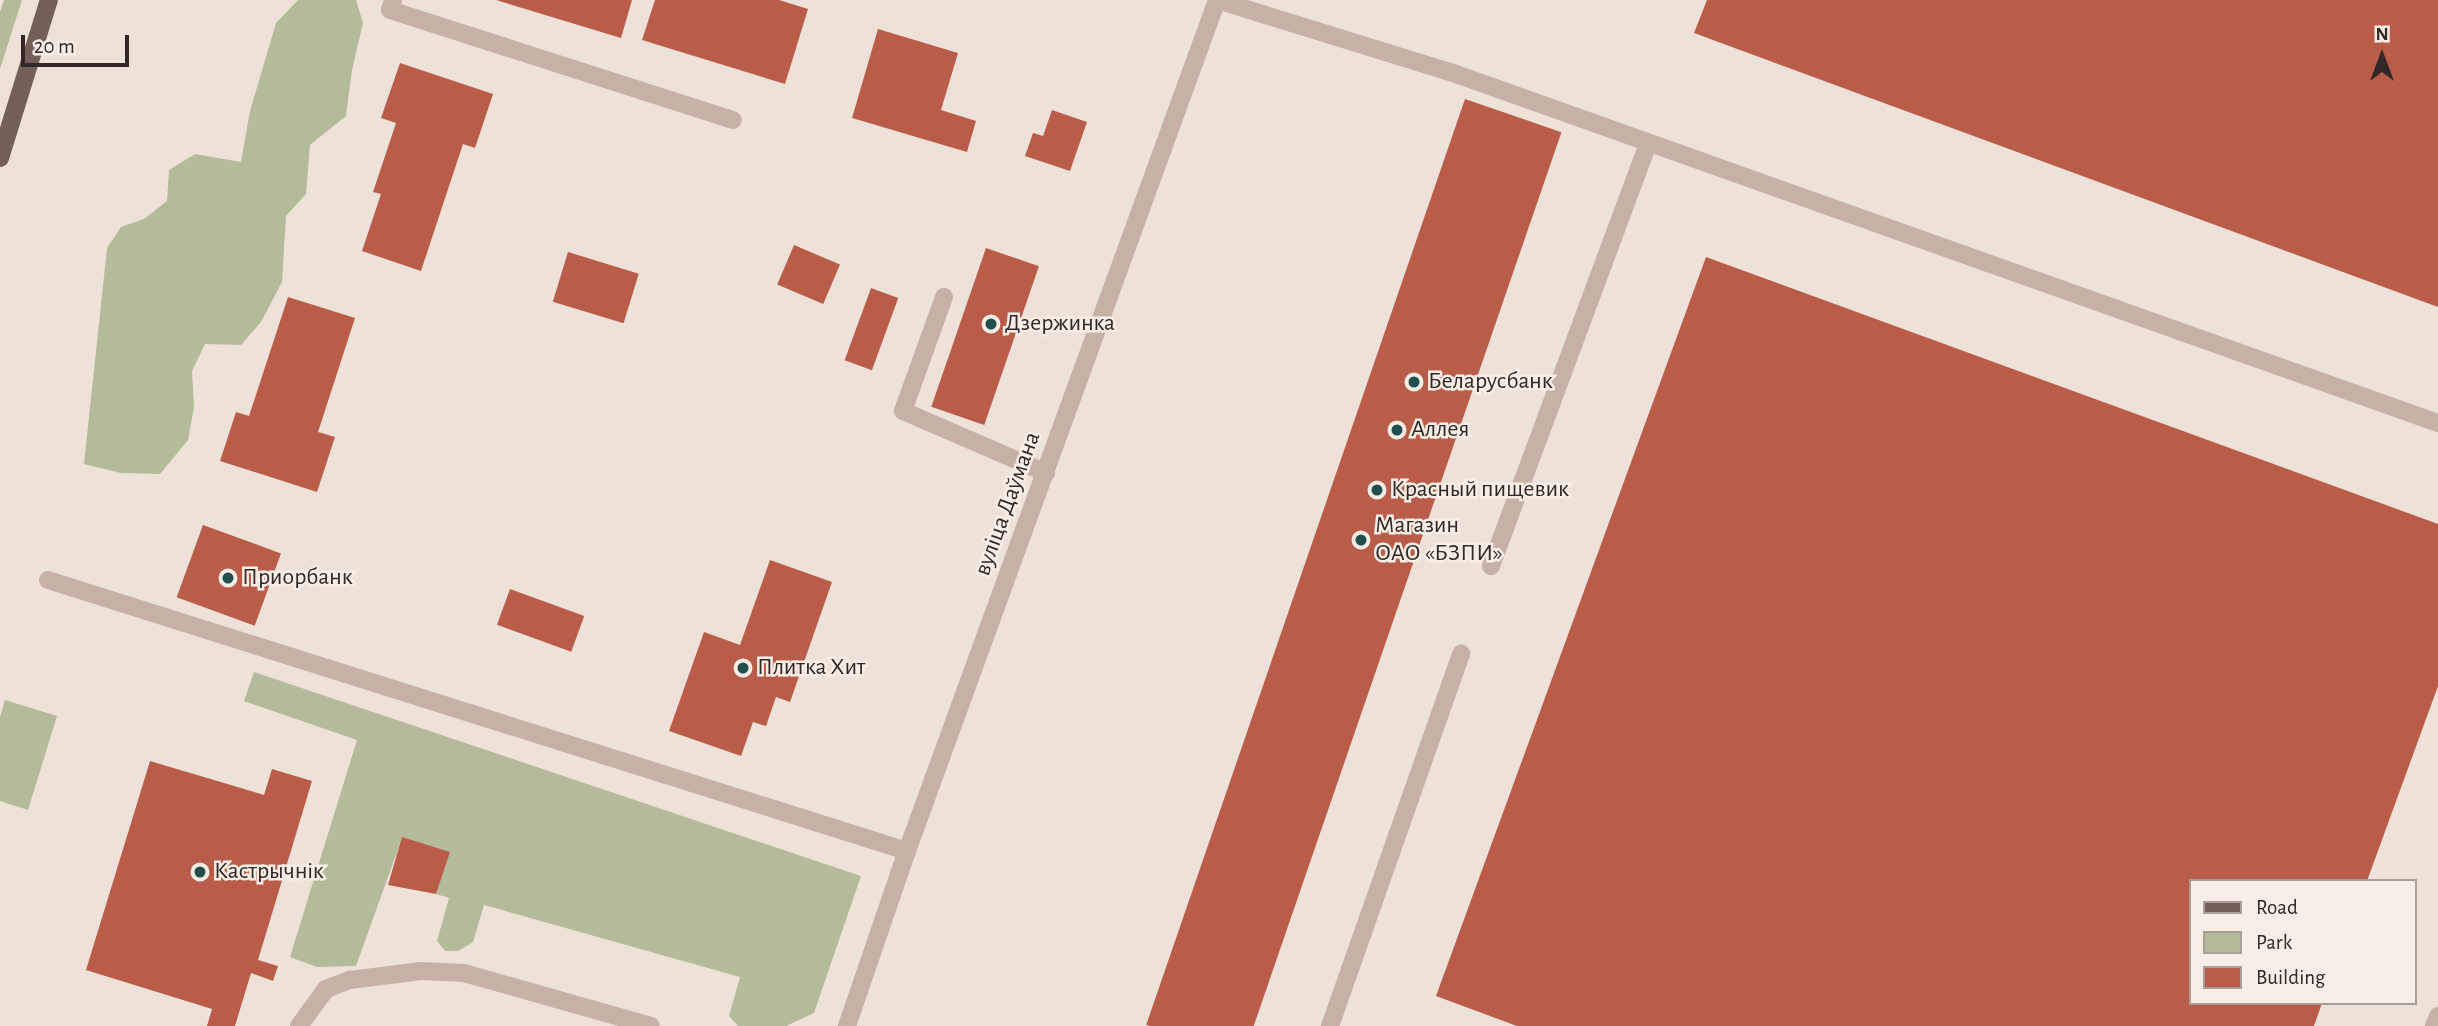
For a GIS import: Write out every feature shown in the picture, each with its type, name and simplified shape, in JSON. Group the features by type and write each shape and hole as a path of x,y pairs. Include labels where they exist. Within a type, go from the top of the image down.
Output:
{"main road":[{"path":"0,158 49,0"}],"street":[{"path":"393,0 390,10 733,120"},
{"path":"1217,0 1456,74 2438,423"},
{"name":"вуліца Даўмана","path":"847,1026 907,851 1217,0"},
{"path":"1491,566 1648,144"},
{"path":"944,297 903,411 1046,473"},
{"path":"48,580 907,851"},
{"path":"1330,1026 1461,653"},
{"path":"299,1026 326,989 350,980 421,971 464,974 651,1026"},
{"path":"2434,1026 2438,1016"}],"green space":[{"path":"4,0 22,0 0,69 0,12"},
{"path":"298,0 356,0 363,23 352,70 346,116 310,145 306,194 286,216 282,282 261,322 241,345 205,344 192,371 194,407 188,440 160,474 121,473 84,464 107,248 121,227 144,219 167,201 169,170 195,154 241,162 250,111 276,23"},
{"path":"254,672 861,876 814,1013 786,1026 738,1026 729,1016 740,977 484,905 473,942 458,951 445,951 437,941 449,898 436,894 449,852 402,838 356,966 317,967 290,957 357,740 244,701"},
{"path":"5,700 57,716 28,810 0,801 0,717"}],"building":[{"path":"496,0 632,0 621,38"},
{"path":"655,0 779,0 808,9 785,84 642,40"},
{"path":"1707,0 2438,0 2438,307 1694,33"},
{"path":"878,29 958,53 941,110 976,121 967,152 852,118"},
{"path":"400,63 493,94 475,148 463,144 421,271 362,251 381,194 373,192 396,123 381,118"},
{"path":"1465,99 1561,132 1254,1026 1146,1025"},
{"path":"1052,110 1087,122 1070,171 1025,156 1033,133 1043,136"},
{"path":"794,245 840,265 823,304 777,285"},
{"path":"986,248 1039,266 984,425 931,407"},
{"path":"568,252 639,274 624,323 553,302"},
{"path":"1706,257 2438,524 2438,686 2368,879 2190,879 2190,1005 2321,1005 2314,1026 1517,1026 1436,996"},
{"path":"871,288 898,298 872,370 845,360"},
{"path":"288,297 355,318 318,432 335,437 317,492 220,461 236,412 249,416"},
{"name":"Приорбанк","path":"203,525 281,553 255,626 177,597"},
{"path":"770,560 832,582 790,702 776,697 766,726 753,722 741,756 669,731 704,632 740,645"},
{"path":"510,589 584,616 571,652 497,625"},
{"name":"Кастрычнік","path":"150,761 264,795 272,769 312,781 258,960 278,966 273,981 251,973 235,1026 207,1026 212,1009 86,970"},
{"path":"402,837 450,852 436,894 388,885"}],"place":[{"name":"Дзержинка","path":"991,324"},
{"name":"Беларусбанк","path":"1414,382"},
{"name":"Аллея","path":"1397,430"},
{"name":"Красный пищевик","path":"1377,490"},
{"name":"Магазин ОАО «БЗПИ»","path":"1361,540"},
{"name":"Приорбанк","path":"228,578"},
{"name":"Плитка Хит","path":"743,668"},
{"name":"Кастрычнік","path":"200,872"}]}
